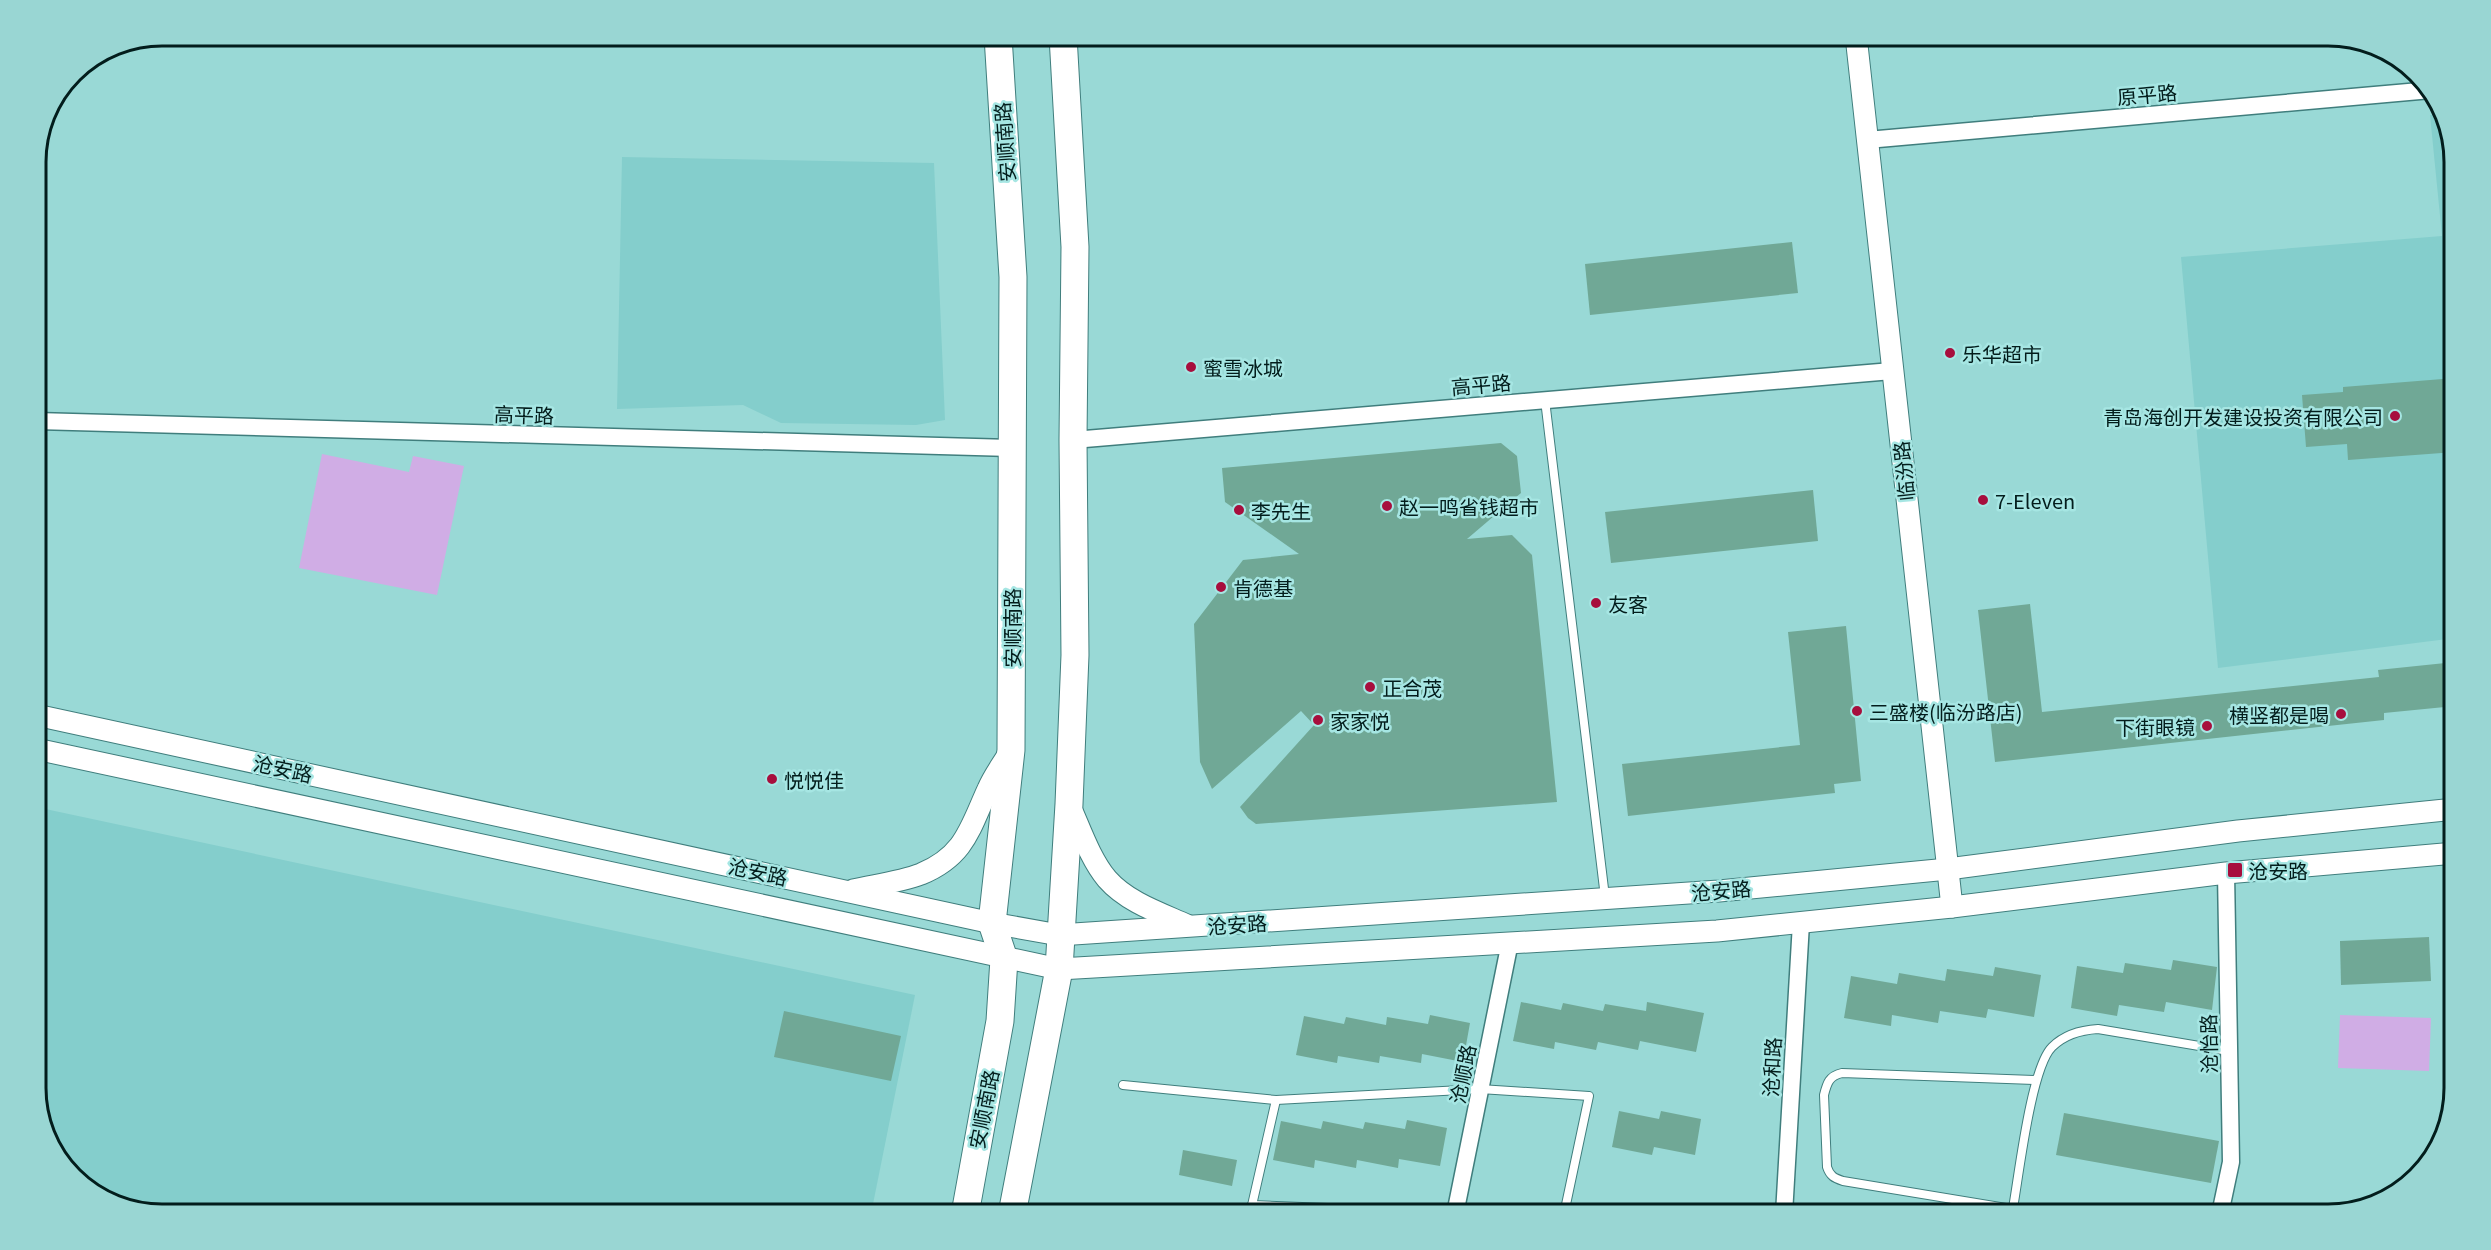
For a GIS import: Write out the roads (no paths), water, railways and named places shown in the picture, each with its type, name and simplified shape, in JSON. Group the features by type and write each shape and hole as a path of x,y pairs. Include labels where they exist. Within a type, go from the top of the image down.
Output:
{"main road":[{"name":"安顺南路","path":"967,1204 1000,1021 1004,959 992,923 1011,750 1013,277 999,47"},
{"path":"1014,1204 1059,969 1059,935 1069,804 1075,655 1073,440 1075,247 1063,47"}],"street":[{"name":"临汾路","path":"1857,46 1952,907"},
{"name":"原平路","path":"1867,140 2420,91"},
{"name":"高平路","path":"1073,440 1892,371"},
{"name":"高平路","path":"47,421 1011,448"},
{"name":"沧安路","path":"47,717 992,923 1059,935 1719,891 1948,869 2238,831 2444,810"},
{"path":"848,891 921,874 946,860 960,846 974,825 988,788 1011,750"},
{"name":"沧安路","path":"47,751 1059,969 1717,931 1952,907 2226,873 2444,854"},
{"path":"1069,804 1099,868 1114,886 1134,901 1190,927"},
{"name":"沧怡路","path":"2222,1204 2231,1162 2226,873"},
{"name":"沧和路","path":"1785,1204 1801,923"},
{"name":"沧顺路","path":"1460,1204 1510,942"}],"lane":[{"path":"1545,400 1605,899"},
{"path":"2014,1204 2036,1080 2043,1059 2052,1047 2067,1036 2083,1030 2098,1029 2229,1051"},
{"path":"1989,1204 1835,1178 1827,1167 1824,1095 1827,1084 1833,1075 1842,1073 2036,1080"},
{"path":"1123,1085 1276,1100 1480,1089 1589,1096 1566,1204"},
{"path":"1252,1204 1276,1100"}],"place":[{"name":"乐华超市","path":"1950,353"},
{"name":"蜜雪冰城","path":"1191,367"},
{"name":"青岛海创开发建设投资有限公司","path":"2395,416"},
{"name":"7-Eleven","path":"1983,500"},
{"name":"赵一鸣省钱超市","path":"1387,506"},
{"name":"李先生","path":"1239,510"},
{"name":"肯德基","path":"1221,587"},
{"name":"友客","path":"1596,603"},
{"name":"正合茂","path":"1370,687"},
{"name":"三盛楼(临汾路店)","path":"1857,711"},
{"name":"横竖都是喝","path":"2341,714"},
{"name":"家家悦","path":"1318,720"},
{"name":"下街眼镜","path":"2207,726"},
{"name":"悦悦佳","path":"772,779"},
{"name":"沧安路","path":"2235,870"}]}
